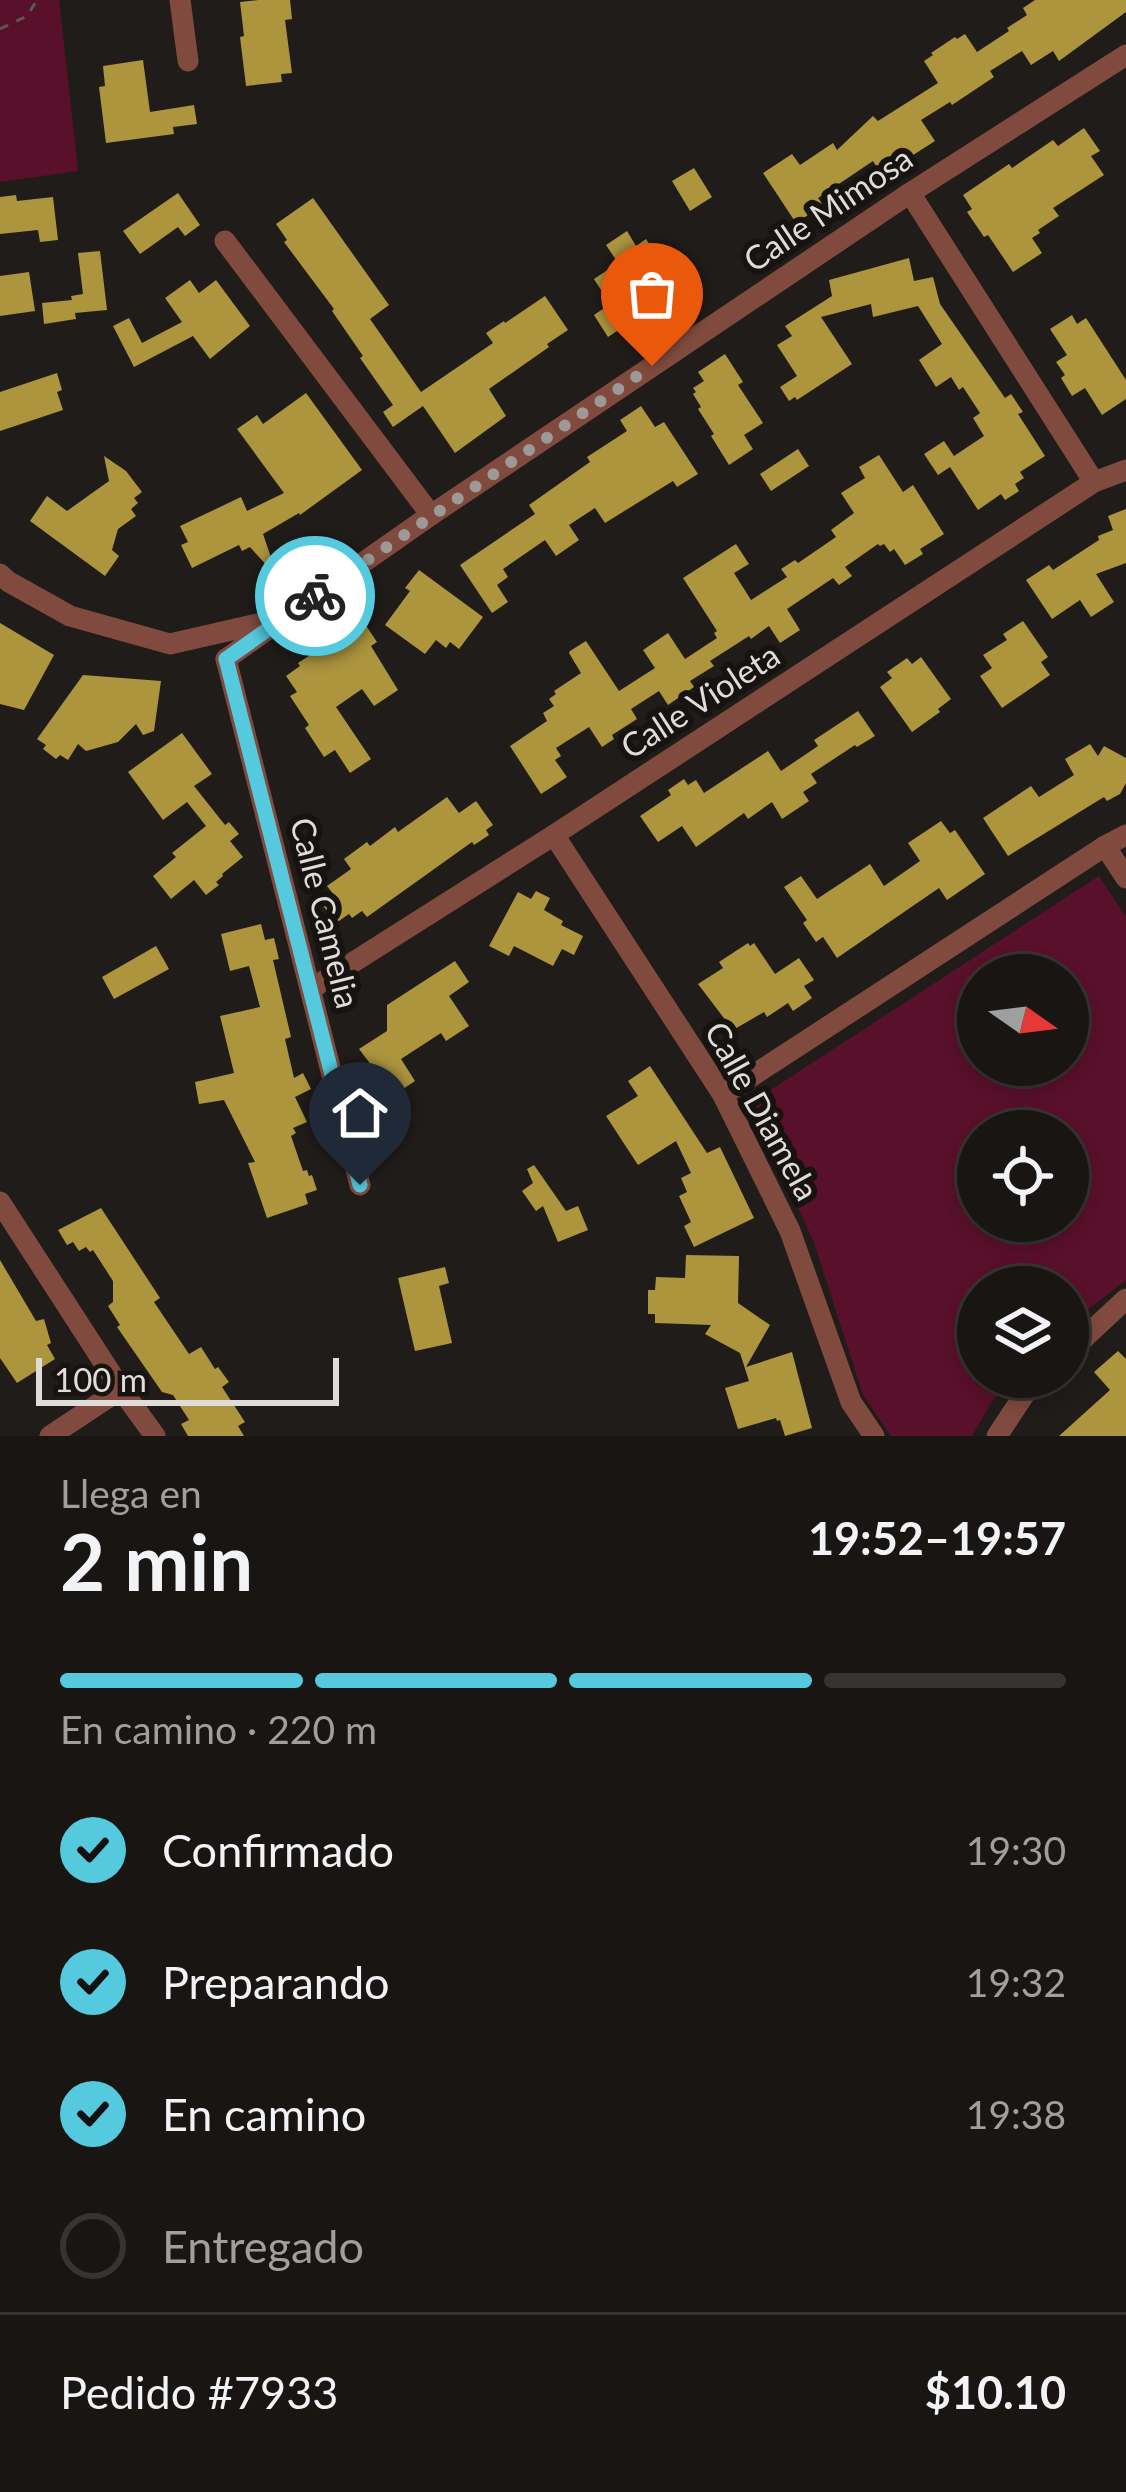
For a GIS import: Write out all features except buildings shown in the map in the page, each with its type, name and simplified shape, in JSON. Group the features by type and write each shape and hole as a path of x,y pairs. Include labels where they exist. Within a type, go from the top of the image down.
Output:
{"street":[{"path":"180,0 188,61"},
{"name":"Calle Mimosa","path":"0,574 70,616 170,644 284,618 910,193 1126,55"},
{"path":"910,193 1094,482"},
{"path":"226,241 431,514"},
{"name":"Calle Violeta","path":"311,989 1094,482 1126,470"},
{"path":"170,644 226,659 284,618"},
{"name":"Calle Camelia","path":"226,659 360,1185"},
{"name":"Calle Diamela","path":"554,835 723,1095 790,1231 851,1402 874,1436"},
{"path":"723,1095 1116,841 1126,878"},
{"path":"0,1202 155,1436"},
{"path":"1089,1333 1126,1299"},
{"path":"50,1436 122,1389"},
{"path":"997,1436 1022,1398"}],"path":[{"path":"0,29 27,16 38,0"}],"shaded area":[{"path":"0,0 59,0 78,171 0,182"},
{"path":"1099,876 1126,917 1126,1280 1089,1309 1089,1266 957,1266 957,1398 995,1398 972,1436 891,1436 863,1395 813,1240 749,1104 957,969 957,1086 1089,1086 1089,954 979,954"}],"way so far":[{"path":"315,596 652,366"}],"route":[{"path":"315,596 226,659 360,1185"}]}
